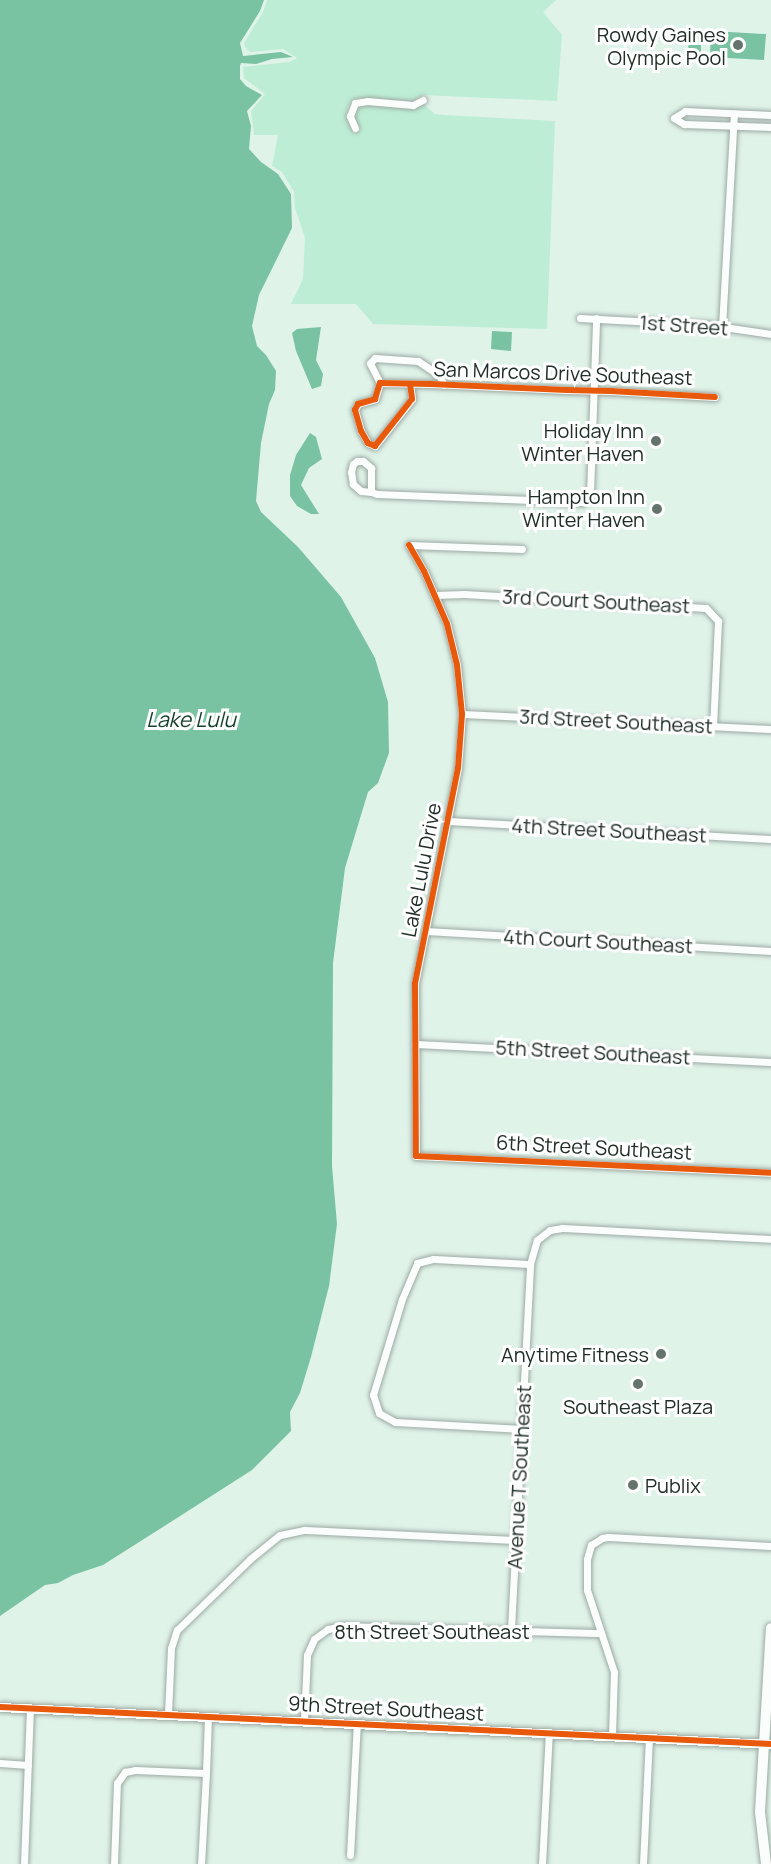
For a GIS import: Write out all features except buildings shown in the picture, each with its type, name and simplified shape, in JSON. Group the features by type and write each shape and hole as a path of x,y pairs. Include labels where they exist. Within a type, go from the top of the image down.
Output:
{"main road":[{"path":"766,1864 760,1812 767,1744 771,1628"}],"street":[{"path":"355,128 350,116 355,103 367,101 413,105 423,100"},
{"path":"771,115 685,111 674,118 684,124 771,127"},
{"path":"722,327 734,113"},
{"name":"1st Street","path":"580,318 722,327 771,334"},
{"path":"371,492 371,468 363,461 357,461 353,464 351,472 353,484 362,491 371,492 583,502 590,494 594,318"},
{"path":"380,383 370,363 375,358 418,361 438,375 444,385"},
{"name":"San Marcos Drive Southeast","path":"410,384 412,399 375,446 368,443 361,431 355,410 358,404 375,399 380,383 444,385 594,391 714,397"},
{"name":"Lake Lulu Drive","path":"416,1156 415,984 461,747 462,714 457,664 447,624 409,545 522,549"},
{"name":"3rd Court Southeast","path":"435,595 464,594 706,608 718,621 712,726"},
{"name":"3rd Street Southeast","path":"462,714 771,729"},
{"name":"4th Street Southeast","path":"447,821 771,839"},
{"name":"4th Court Southeast","path":"425,931 771,951"},
{"name":"5th Street Southeast","path":"415,1044 771,1062"},
{"name":"6th Street Southeast","path":"416,1156 771,1173"},
{"name":"Avenue T Southeast","path":"511,1629 530,1264 537,1240 543,1234 556,1228 771,1239"},
{"path":"522,1430 395,1422 379,1413 373,1395 402,1299 417,1263 433,1259 530,1264"},
{"path":"168,1714 171,1648 177,1630 250,1559 280,1535 304,1530 516,1540"},
{"path":"612,1735 614,1672 589,1598 587,1566 589,1551 602,1538 771,1546"},
{"name":"8th Street Southeast","path":"304,1721 307,1655 314,1639 328,1629 344,1626 601,1633"},
{"name":"9th Street Southeast","path":"0,1707 767,1744"},
{"path":"24,1864 30,1708"},
{"path":"201,1864 208,1716"},
{"path":"350,1855 357,1723"},
{"path":"542,1864 549,1732"},
{"path":"643,1864 649,1737"},
{"path":"0,1763 28,1765"},
{"path":"114,1864 117,1783 125,1772 135,1770 206,1773"}],"shaded area":[{"path":"267,0 556,0 543,12 562,35 557,101 423,95 412,101 359,98 351,101 346,111 347,121 354,134 361,130 355,119 355,112 361,105 412,108 423,104 435,114 555,121 547,329 373,324 356,304 291,304 303,279 305,238 295,208 294,192 282,172 272,166 278,135 254,135 251,111 265,94 244,78 243,67 289,62 297,58 283,49 250,52 245,47 244,43 263,12"}],"water":[{"name":"Lake Lulu","path":"0,0 264,0 260,11 240,43 243,56 281,52 293,57 272,59 256,64 241,63 240,79 246,86 262,95 247,111 251,126 249,149 261,162 278,174 291,194 292,228 259,295 252,326 257,346 276,371 275,390 269,404 261,443 256,501 261,512 298,547 341,597 375,658 388,702 389,753 378,783 368,792 345,868 333,963 332,1166 337,1224 329,1286 300,1393 290,1412 291,1431 252,1470 177,1518 103,1565 73,1575 58,1583 45,1585 0,1616"},
{"name":"Rowdy Gaines Olympic Pool","path":"711,31 766,34 764,60 710,57"},
{"path":"689,34 701,34 701,54 688,54"},
{"path":"321,327 316,360 323,374 321,386 312,389 296,351 292,333 297,329"},
{"path":"492,331 512,332 511,351 491,349"},
{"path":"310,433 316,437 322,459 309,468 301,485 319,514 311,514 297,506 290,496 290,475 296,455"}],"cycle path":[{"path":"410,384 412,399 375,446 368,443 361,431 355,410 358,404 375,399 380,383 431,384 611,391 715,397"},
{"path":"409,545 424,571 447,624 457,665 462,714 458,768 415,984 416,1156 771,1173"},
{"path":"0,1707 771,1744"}],"place":[{"name":"Rowdy Gaines Olympic Pool","path":"738,45"},
{"name":"Holiday Inn Winter Haven","path":"656,441"},
{"name":"Hampton Inn Winter Haven","path":"657,509"},
{"name":"Anytime Fitness","path":"661,1354"},
{"name":"Southeast Plaza","path":"638,1384"},
{"name":"Publix","path":"633,1485"}]}
